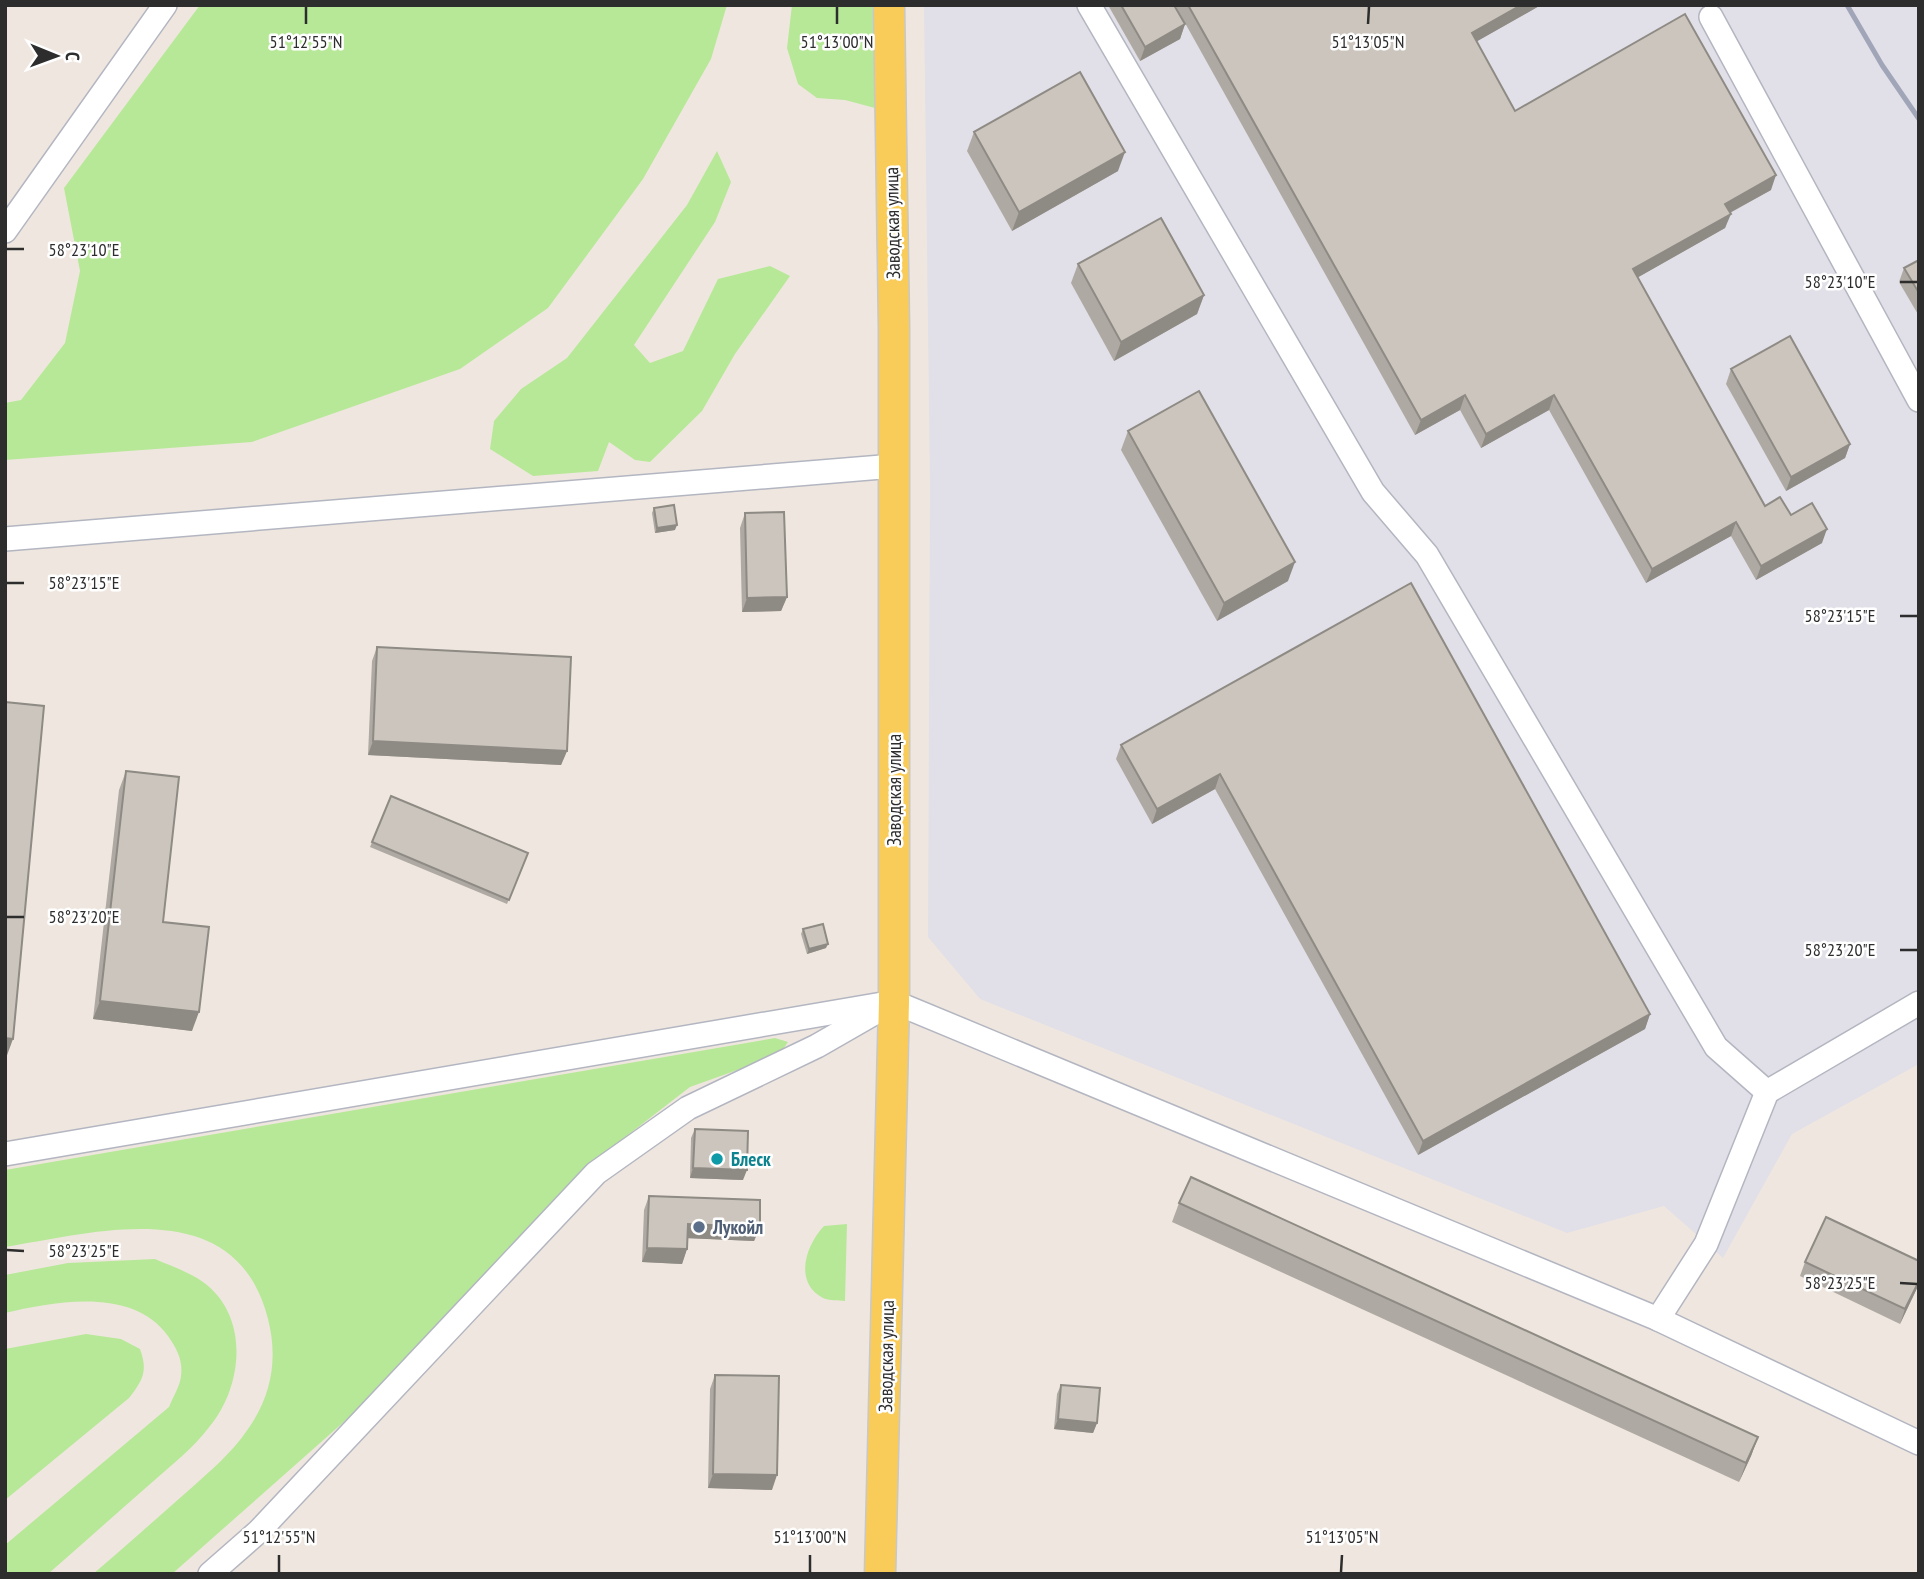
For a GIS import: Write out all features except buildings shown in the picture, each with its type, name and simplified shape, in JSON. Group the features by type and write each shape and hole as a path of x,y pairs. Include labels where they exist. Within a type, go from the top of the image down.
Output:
{"main road":[{"name":"Заводская улица","path":"880,1574 894,1002 894,466 889,5"}],"street":[{"path":"5,231 165,5"},
{"path":"1089,5 1373,492 1427,555 1716,1047 1767,1092"},
{"path":"1711,17 1919,400"},
{"path":"5,539 894,466"},
{"path":"210,1574 259,1531 596,1173 688,1108 817,1045 894,1002"},
{"path":"5,1154 894,1002 1658,1318 1919,1443"},
{"path":"1658,1318 1706,1244 1767,1092 1919,1003"}],"shaded area":[{"path":"924,5 1919,5 1919,1064 1792,1134 1723,1258 1664,1206 1567,1233 980,999 928,937 930,488"}],"green space":[{"path":"200,5 727,5 711,59 643,179 548,308 460,369 252,442 5,460 5,403 21,400 65,343 80,271 64,188"},
{"path":"792,5 873,5 875,108 845,100 817,98 798,84 787,48"},
{"path":"717,151 731,182 715,222 634,345 650,363 683,351 718,279 770,266 790,276 735,354 702,411 650,462 635,460 609,442 598,471 533,476 490,449 494,421 521,389 567,358 687,205"},
{"path":"775,1038 788,1042 779,1055 690,1087 589,1165 355,1412 172,1574 93,1574 213,1469 248,1429 263,1403 271,1376 272,1348 268,1319 251,1279 226,1252 195,1236 159,1230 121,1230 5,1247 5,1170"},
{"path":"847,1224 845,1301 825,1299 808,1283 805,1273 808,1253 824,1226"},
{"path":"155,1259 203,1282 218,1296 229,1313 235,1332 235,1372 221,1410 189,1450 48,1574 5,1574 5,1545 169,1407 179,1384 181,1365 179,1355 168,1336 153,1320 135,1310 114,1304 70,1302 5,1313 5,1275 68,1263"},
{"path":"86,1334 121,1339 140,1349 144,1363 141,1380 129,1398 5,1500 5,1349"}],"railway":[{"path":"1847,5 1882,65 1919,119"}],"place":[{"name":"Блеск","path":"717,1159"},
{"name":"Лукойл","path":"699,1227"}]}
